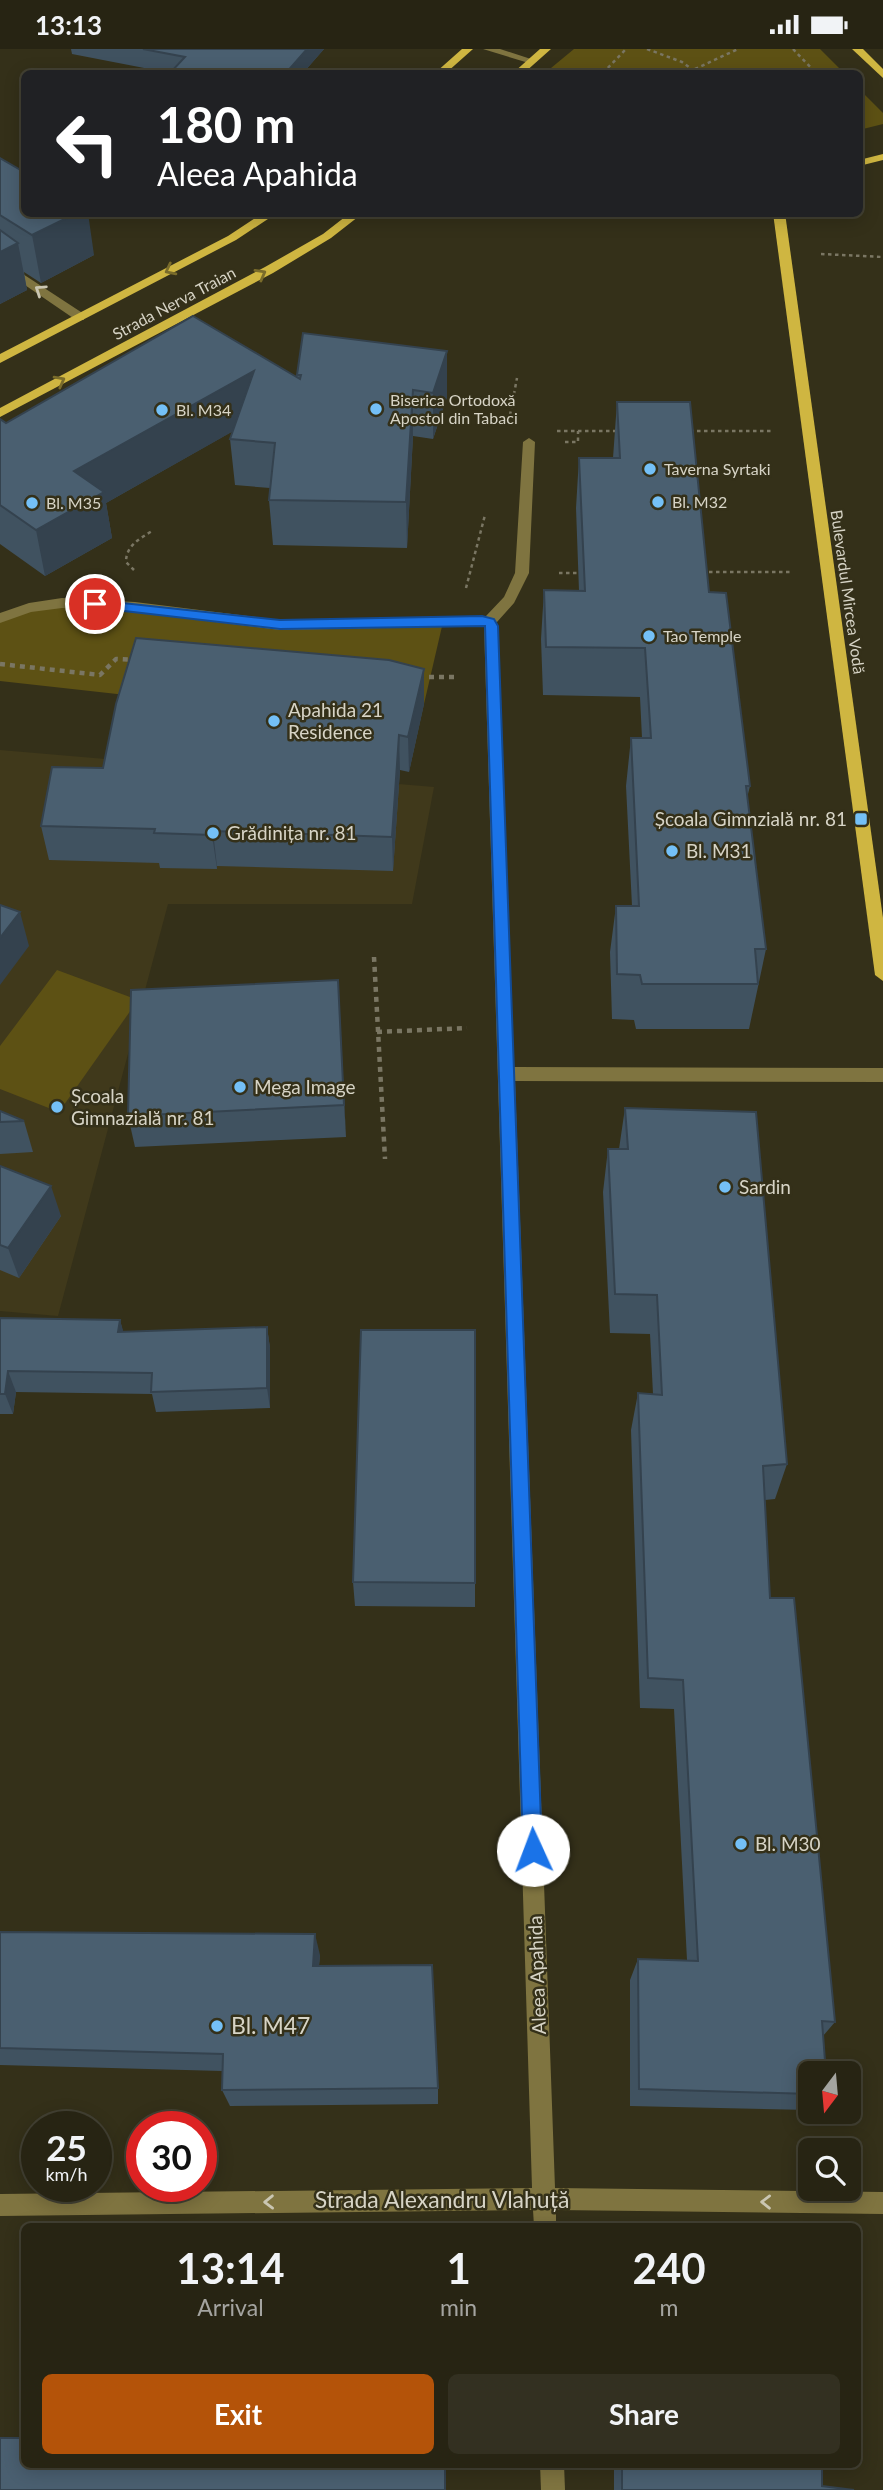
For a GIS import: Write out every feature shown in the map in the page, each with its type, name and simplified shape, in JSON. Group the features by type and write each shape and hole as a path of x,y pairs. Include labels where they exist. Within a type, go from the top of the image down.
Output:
{"main road":[{"path":"444,70 468,49"},
{"path":"522,70 546,49"},
{"path":"857,49 883,75"},
{"path":"863,162 883,157"},
{"name":"Strada Nerva Traian","path":"0,359 232,238 266,217"},
{"name":"Strada Nerva Traian","path":"0,413 269,270 327,236 353,217"},
{"name":"Bulevardul Mircea Vodă","path":"779,217 883,975"}],"street":[{"path":"488,49 532,61"},
{"path":"0,263 80,317"},
{"path":"0,618 29,608 62,603 135,607 280,625 488,622 508,605 522,573 530,442"},
{"name":"Aleea Apahida","path":"488,622 491,626 508,1074 545,2223"},
{"path":"508,1074 883,1075"},
{"name":"Strada Alexandru Vlahuță","path":"0,2205 544,2199 883,2203"},
{"path":"552,2468 553,2490"}],"path":[{"path":"606,70 626,49"},
{"path":"647,49 694,69 738,49"},
{"path":"793,49 813,70"},
{"path":"783,250 862,258 883,257"},
{"path":"554,431 618,431"},
{"path":"686,431 808,431"},
{"path":"142,575 127,563 125,556 132,545 152,531"},
{"path":"694,572 827,572"},
{"path":"522,573 588,573"},
{"path":"0,664 100,675 116,659 141,661"},
{"path":"413,677 431,677"},
{"path":"374,957 385,1159"},
{"path":"377,1032 426,1030"}],"shaded area":[{"path":"574,49 820,49 841,70 549,70"},
{"path":"863,93 883,113 883,124 863,129"},
{"path":"62,603 227,620 443,622 424,704 135,696 0,681 0,618"},
{"path":"0,750 434,787 412,904 168,904 58,1316 0,1311"},
{"path":"57,970 138,1000 59,1112 0,1089 0,1046"}],"building":[{"path":"143,49 307,49 289,70 173,70 185,57"},
{"path":"0,158 21,170 21,217 69,217 32,235 0,215"},
{"path":"0,230 18,243 0,252"},
{"path":"193,316 300,379 301,375 297,375 303,333 447,351 433,393 413,390 406,502 269,500 275,443 230,439 254,371 74,471 104,492 36,530 0,505 0,419 6,423"},
{"path":"617,402 690,402 709,592 726,593 750,786 746,786 766,949 755,949 758,984 642,984 640,975 617,974 616,906 639,906 631,738 651,738 645,648 546,647 544,590 585,591 579,458 620,458"},
{"path":"136,638 389,660 424,669 408,737 399,735 392,837 213,831 212,835 154,833 155,829 41,826 52,767 103,768 116,704"},
{"path":"0,905 20,912 0,938"},
{"name":"Mega Image","path":"338,980 344,1105 128,1116 131,990"},
{"name":"Bl. M30","path":"625,1108 756,1112 787,1464 763,1466 770,1598 794,1598 835,2022 822,2021 825,2061 798,2061 798,2094 639,2089 638,1959 698,1961 683,1680 648,1678 638,1393 662,1395 657,1295 615,1294 608,1149 628,1149"},
{"path":"0,1111 24,1121 0,1122"},
{"path":"0,1166 51,1186 8,1248 0,1245"},
{"path":"0,1318 120,1320 118,1332 267,1327 267,1388 151,1392 152,1373 8,1371 5,1394 0,1394"},
{"path":"361,1330 475,1330 475,1583 353,1582"},
{"name":"Bl. M47","path":"0,1932 315,1934 313,1966 432,1965 438,2088 222,2090 223,2054 0,2048"},
{"path":"0,2438 21,2438 21,2468 445,2468 445,2490 0,2490"},
{"path":"622,2468 822,2468 822,2486 854,2490 622,2490"}],"place":[{"name":"Biserica Ortodoxă Apostol din Tabaci","path":"376,409"},
{"name":"Bl. M34","path":"162,410"},
{"name":"Taverna Syrtaki","path":"650,469"},
{"name":"Bl. M32","path":"658,502"},
{"name":"Bl. M35","path":"32,503"},
{"name":"Tao Temple","path":"649,636"},
{"name":"Apahida 21 Residence","path":"274,721"},
{"name":"Școala Gimnzială nr. 81","path":"861,819"},
{"name":"Grădinița nr. 81","path":"213,833"},
{"name":"Bl. M31","path":"672,851"},
{"name":"Mega Image","path":"240,1087"},
{"name":"Școala Gimnazială nr. 81","path":"57,1107"},
{"name":"Sardin","path":"725,1187"},
{"name":"Bl. M30","path":"741,1844"},
{"name":"Bl. M47","path":"217,2026"}],"route":[{"path":"95,604 280,625 482,620 490,622 533,1850"}]}
